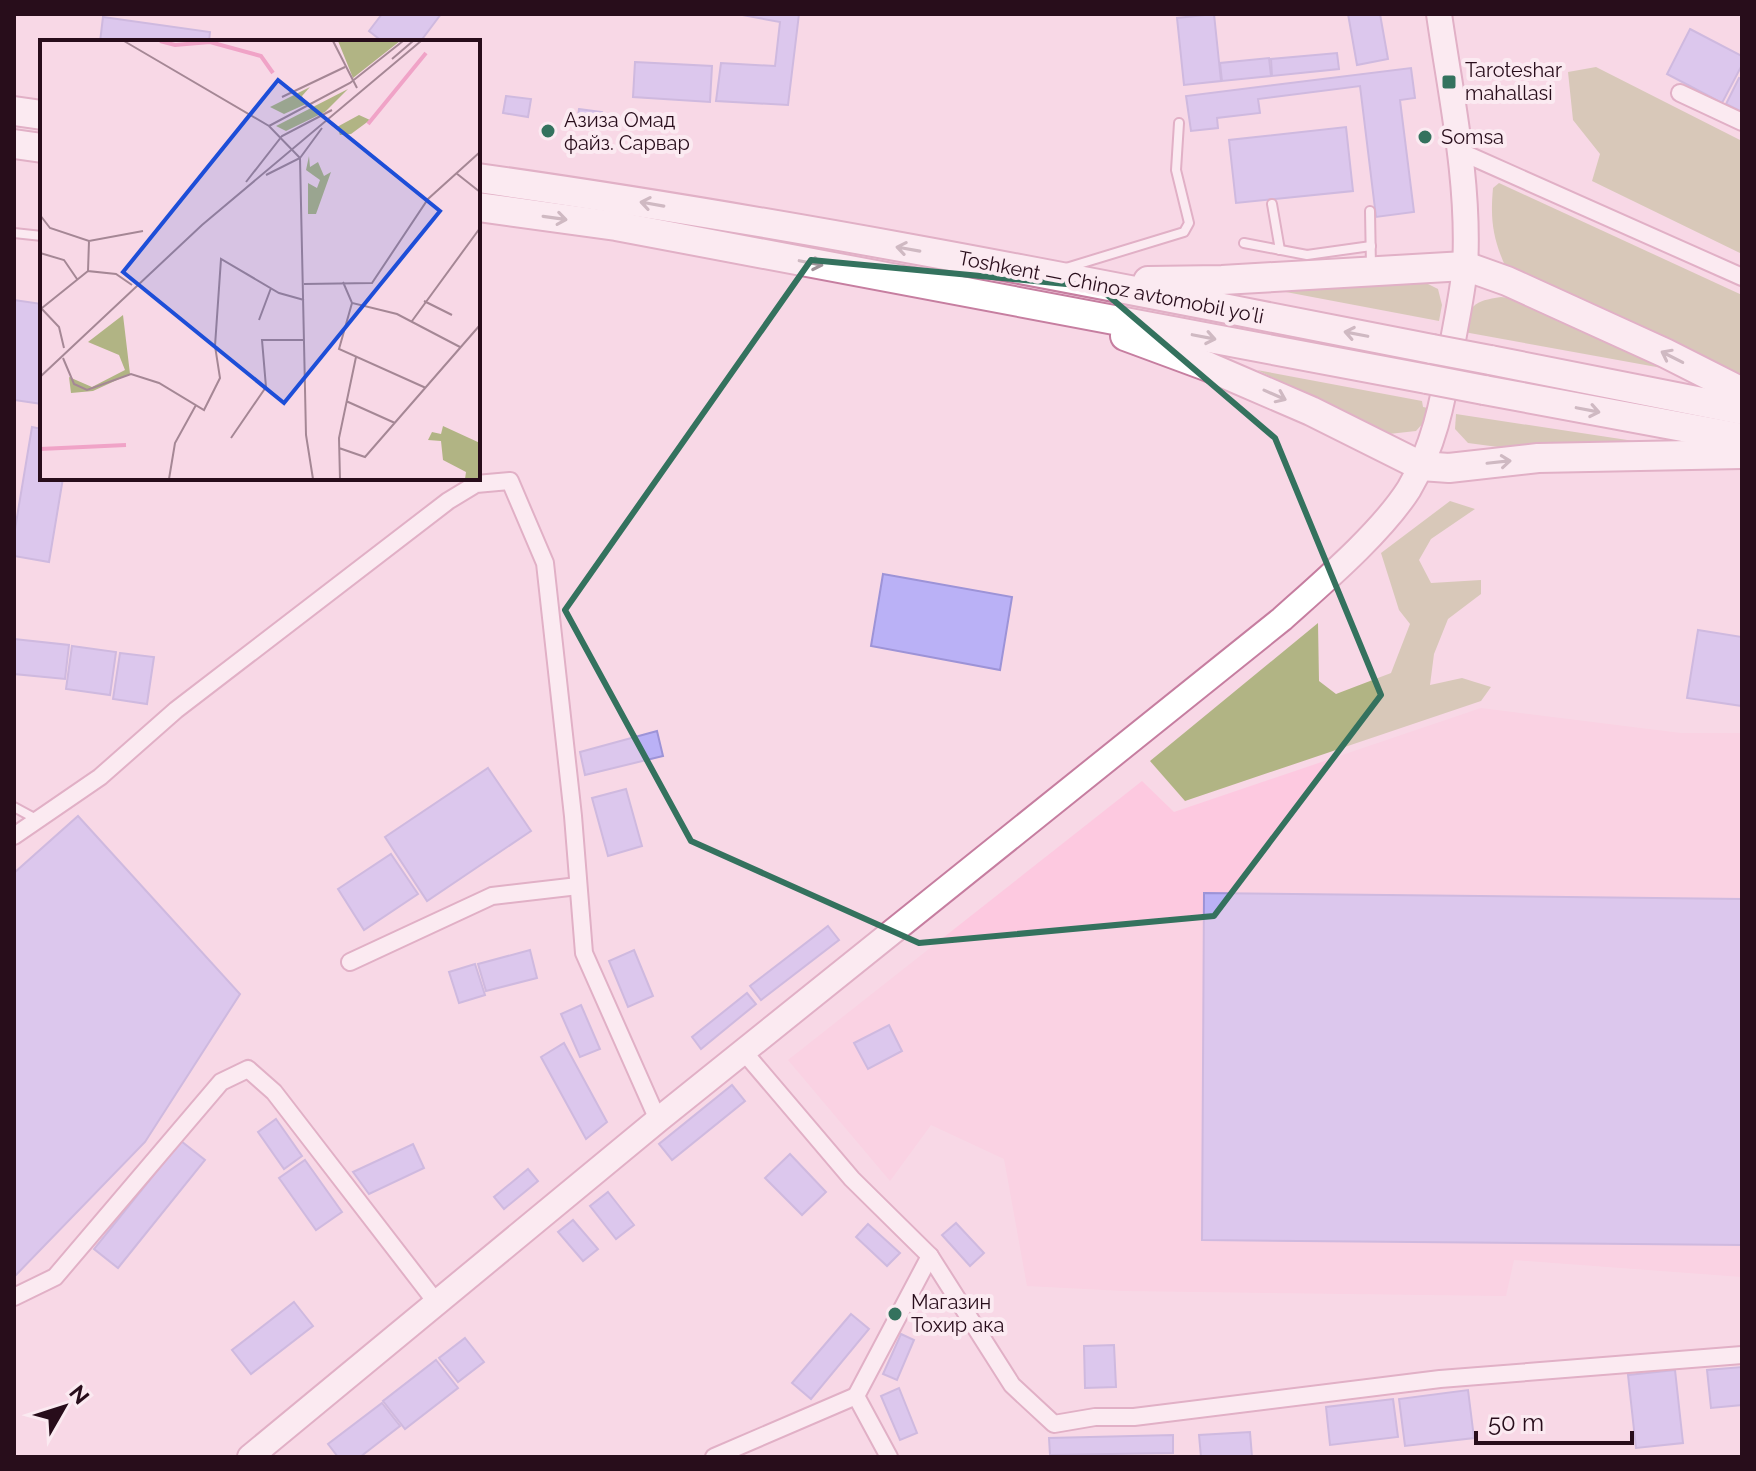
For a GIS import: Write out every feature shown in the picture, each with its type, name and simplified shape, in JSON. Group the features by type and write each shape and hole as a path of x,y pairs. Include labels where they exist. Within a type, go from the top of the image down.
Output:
{"highway":[{"path":"14,111 40,115"},
{"path":"14,144 40,148"},
{"name":"Toshkent — Chinoz avtomobil yoʻli","path":"480,178 629,199 1048,273 1742,410"},
{"name":"Toshkent — Chinoz avtomobil yoʻli","path":"480,207 616,226 1742,438"},
{"path":"1048,273 1125,281 1222,280 1307,265 1371,259 1465,266 1507,281 1742,392"},
{"path":"1046,307 1252,385 1435,467 1538,458 1742,454"}],"main road":[{"path":"250,1457 658,1120 1282,619 1389,516 1408,490 1435,467 1465,266 1459,151 1439,14"}],"street":[{"path":"1680,93 1742,122"},
{"path":"1459,151 1742,277"},
{"path":"14,836 100,777 176,710 448,501 476,484 510,481 545,563 584,953 658,1120"},
{"path":"350,962 492,896 578,886"},
{"path":"744,1052 852,1179 930,1256 1012,1385 1054,1424 1440,1379 1742,1355"},
{"path":"14,1297 55,1277 221,1082 248,1069 274,1092 436,1302"},
{"path":"714,1457 856,1396 930,1256"},
{"path":"856,1396 889,1457"}],"lane":[{"path":"1048,273 1184,232 1189,223 1176,170 1179,123"},
{"path":"1272,204 1280,250"},
{"path":"1370,211 1371,259"},
{"path":"14,233 40,236"},
{"path":"1244,243 1280,250 1307,265"},
{"path":"14,807 38,820"}],"highlighted area":[{"path":"811,260 1098,287 1275,438 1381,695 1214,916 919,943 691,841 565,610"}],"shaded area":[{"path":"1481,708 1681,733 1742,733 1742,1277 1514,1260 1506,1296 1124,1291 1027,1286 1004,1159 931,1125 890,1181 788,1060 1142,781 1174,812"}],"green space":[{"path":"1596,67 1742,141 1742,254 1592,181 1600,154 1573,120 1568,72"},
{"path":"1499,183 1742,295 1742,377 1506,268 1492,220 1493,188"},
{"path":"1424,282 1438,289 1442,305 1439,321 1243,284"},
{"path":"1501,297 1519,299 1695,374 1464,332 1474,306 1484,300"},
{"path":"1257,370 1422,401 1423,407 1428,408 1424,422 1416,431 1389,434"},
{"path":"1456,414 1660,445 1498,447 1468,443 1455,429"},
{"path":"1450,501 1475,509 1431,539 1419,560 1431,583 1481,580 1481,594 1448,619 1434,654 1430,685 1462,678 1491,687 1481,701 1185,801 1150,761 1318,623 1319,681 1336,694 1391,673 1410,624 1399,610 1381,553"}],"building":[{"path":"382,14 441,14 422,40 380,40 369,31"},
{"path":"737,14 799,14 788,105 716,101 721,63 775,66 780,22"},
{"path":"1214,14 1221,81 1184,85 1177,18"},
{"path":"1348,14 1380,14 1388,59 1357,65"},
{"path":"103,17 210,32 209,40 100,40"},
{"path":"1690,29 1742,56 1742,65 1722,103 1667,74"},
{"path":"1337,53 1339,69 1272,76 1271,59"},
{"path":"1269,58 1271,76 1222,81 1220,63"},
{"path":"635,62 712,66 710,102 633,97"},
{"path":"1411,68 1415,98 1400,100 1414,212 1376,217 1360,86 1258,99 1260,113 1217,118 1218,128 1191,131 1186,96"},
{"path":"1739,78 1742,79 1742,112 1726,104"},
{"path":"506,96 531,99 528,117 503,113"},
{"path":"579,109 602,112 600,127 577,124"},
{"path":"1346,127 1353,191 1236,203 1229,140"},
{"path":"14,300 40,304 40,404 14,400"},
{"path":"32,427 40,429 40,480 63,480 49,562 14,556 14,535"},
{"path":"883,574 1012,597 1000,670 871,646"},
{"path":"1698,630 1742,637 1742,706 1687,698"},
{"path":"14,639 69,645 65,679 14,674"},
{"path":"72,646 116,652 110,695 66,689"},
{"path":"120,653 154,657 147,704 113,699"},
{"path":"657,731 663,756 585,775 580,752"},
{"path":"488,768 531,831 427,901 385,837"},
{"path":"626,789 642,846 608,856 592,798"},
{"path":"78,816 240,994 145,1142 14,1277 14,873"},
{"path":"391,854 418,894 364,930 338,889"},
{"path":"1204,893 1742,899 1742,1245 1202,1240"},
{"path":"828,926 839,940 761,1000 750,986"},
{"path":"530,950 537,978 486,991 478,964"},
{"path":"634,950 653,996 628,1007 609,961"},
{"path":"475,964 485,995 459,1003 449,972"},
{"path":"747,993 756,1004 701,1049 692,1037"},
{"path":"581,1005 600,1049 580,1057 561,1014"},
{"path":"889,1025 902,1051 868,1069 854,1043"},
{"path":"564,1043 607,1122 586,1139 541,1057"},
{"path":"732,1085 745,1101 672,1160 659,1144"},
{"path":"276,1119 302,1156 284,1169 258,1132"},
{"path":"181,1141 205,1160 118,1268 94,1249"},
{"path":"413,1144 424,1168 369,1194 353,1172"},
{"path":"790,1154 826,1192 802,1215 765,1178"},
{"path":"305,1160 342,1212 316,1230 279,1178"},
{"path":"528,1169 538,1181 504,1209 494,1197"},
{"path":"608,1192 634,1225 616,1239 590,1206"},
{"path":"573,1220 598,1249 583,1261 558,1232"},
{"path":"956,1223 984,1253 970,1266 942,1235"},
{"path":"868,1224 900,1253 887,1266 856,1237"},
{"path":"294,1302 313,1326 251,1374 232,1350"},
{"path":"851,1314 869,1329 811,1399 792,1383"},
{"path":"901,1334 914,1340 897,1380 883,1374"},
{"path":"465,1338 484,1362 458,1382 439,1358"},
{"path":"1114,1345 1116,1387 1085,1388 1084,1346"},
{"path":"436,1360 458,1388 405,1429 383,1401"},
{"path":"1742,1367 1742,1405 1711,1408 1707,1370"},
{"path":"1675,1370 1683,1443 1636,1448 1628,1375"},
{"path":"899,1388 917,1433 900,1440 881,1396"},
{"path":"1468,1390 1474,1438 1405,1446 1399,1399"},
{"path":"1393,1399 1398,1437 1330,1445 1326,1407"},
{"path":"382,1403 400,1426 360,1457 338,1457 328,1444"},
{"path":"1250,1432 1252,1457 1201,1457 1199,1435"},
{"path":"1173,1435 1173,1453 1050,1455 1049,1438"}],"place":[{"name":"Taroteshar mahallasi","path":"1449,82"},
{"name":"Азиза Омад файз. Сарвар","path":"548,131"},
{"name":"Somsa","path":"1425,137"},
{"name":"Магазин Тохир ака","path":"895,1314"}]}
